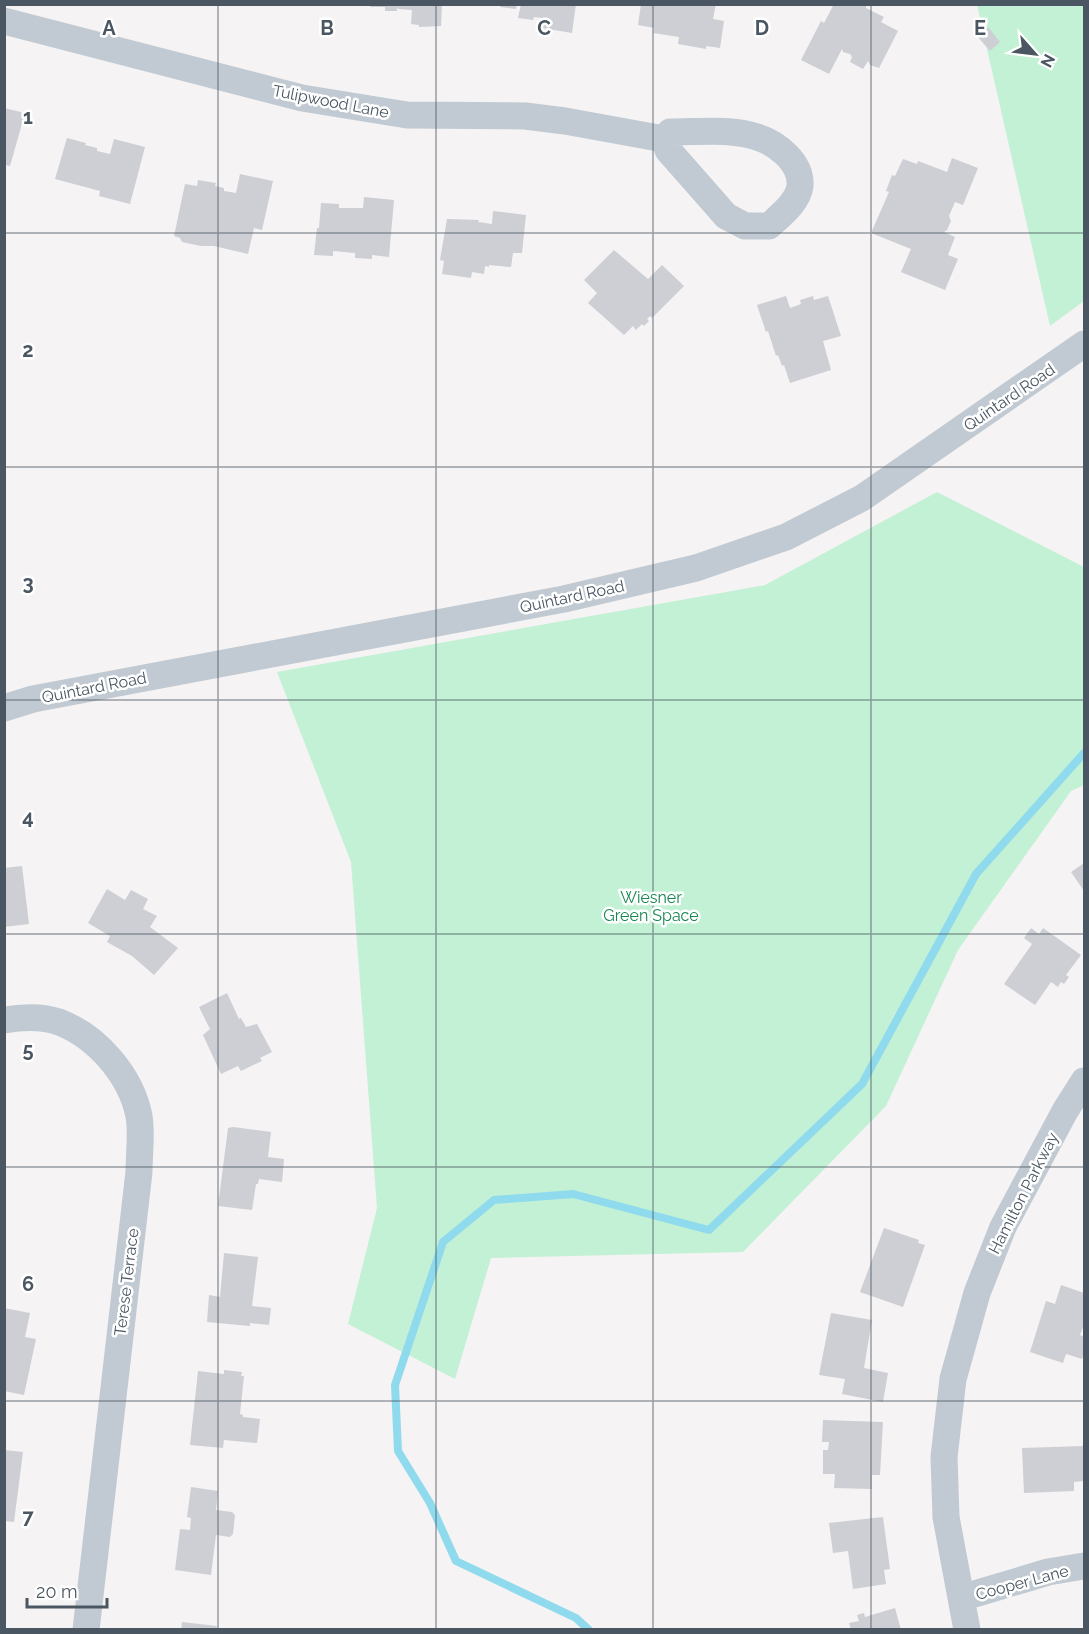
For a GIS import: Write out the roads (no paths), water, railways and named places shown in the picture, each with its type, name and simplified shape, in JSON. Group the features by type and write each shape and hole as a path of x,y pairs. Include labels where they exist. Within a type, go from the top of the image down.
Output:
{"street":[{"name":"Tulipwood Lane","path":"4,21 302,98 407,115 545,118 664,139"},
{"name":"Tulipwood Lane","path":"670,132 733,133 757,137 780,147 796,168 800,186 790,207 769,226 745,226 726,216 668,150 664,139 670,132"},
{"name":"Quintard Road","path":"4,708 33,699 564,599 707,564 786,537 862,498 1084,344"},
{"name":"Terese Terrace","path":"4,1020 22,1017 58,1022 81,1034 105,1053 128,1085 139,1118 139,1172 86,1629"},
{"name":"Hamilton Parkway","path":"967,1629 946,1517 944,1458 953,1379 977,1293 1003,1227 1065,1111 1084,1082"},
{"name":"Cooper Lane","path":"961,1598 1048,1572 1084,1566"}],"waterway":[{"path":"589,1630 576,1618 456,1561 430,1503 398,1451 395,1385 443,1242 494,1200 573,1194 709,1230 862,1084 976,874 1084,753"}],"park label":[{"name":"Wiesner Green Space","path":"651,906"}]}
